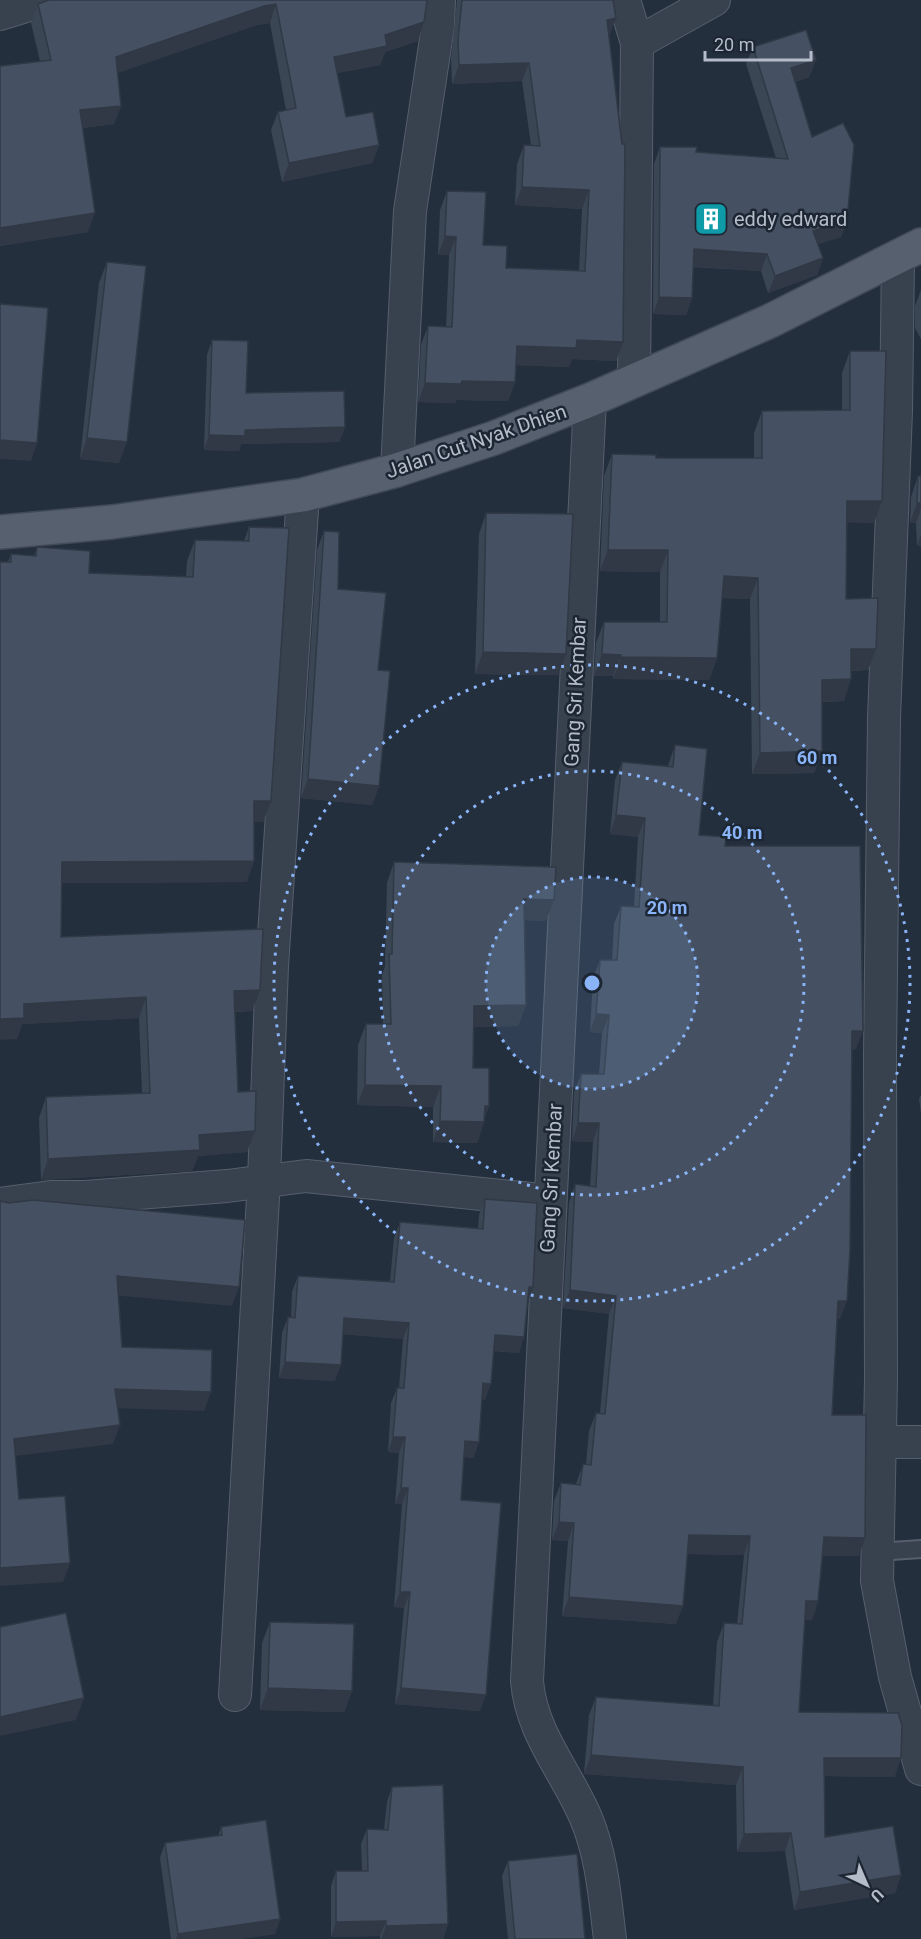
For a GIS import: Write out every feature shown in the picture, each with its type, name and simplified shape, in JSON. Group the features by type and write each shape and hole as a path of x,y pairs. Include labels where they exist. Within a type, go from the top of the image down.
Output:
{"main road":[{"name":"Jalan Cut Nyak Dhien","path":"0,531 112,522 303,495 397,470 494,438 590,400 770,321 910,251"}],"street":[{"path":"0,14 45,0"},
{"path":"397,470 410,211 438,26 439,0"},
{"path":"624,0 637,43 634,380"},
{"path":"637,43 714,0"},
{"path":"910,251 896,411 884,718 877,1581 895,1677 921,1769"},
{"name":"Gang Sri Kembar","path":"590,400 527,1681 529,1706 536,1725 572,1786 587,1822 601,1869 610,1939"},
{"path":"235,1695 264,1180 272,966 303,495"},
{"path":"0,1204 51,1197 86,1197 205,1188 306,1176 550,1201"},
{"path":"879,1442 921,1442"}],"lane":[{"path":"877,1552 921,1549"}],"building":[{"path":"49,0 427,0 424,22 385,35 387,46 334,57 346,117 373,112 379,145 289,163 278,112 296,108 276,4 264,6 116,57 121,106 80,110 95,213 0,228 0,66 51,60 38,4"},
{"path":"462,0 613,0 616,18 607,20 622,144 625,144 623,342 577,340 576,348 517,346 515,382 425,383 428,326 452,327 456,237 445,236 447,191 486,192 483,245 507,246 506,268 585,271 589,190 522,187 524,145 540,146 529,63 459,65 458,40"},
{"path":"806,30 816,60 791,68 812,137 843,123 854,145 847,220 813,231 823,258 775,276 767,254 694,249 692,298 659,297 660,147 697,147 696,152 788,159 753,47"},
{"path":"107,262 146,266 127,442 87,438"},
{"path":"0,304 48,308 37,443 0,440"},
{"path":"212,340 248,341 246,393 344,391 345,427 245,430 245,436 209,435"},
{"path":"850,351 886,351 882,501 847,501 846,599 878,598 876,649 851,649 851,679 822,680 822,751 760,753 758,578 724,576 717,658 621,657 621,655 602,654 604,622 667,622 668,550 608,550 612,454 656,455 656,458 762,458 762,411 850,410"},
{"path":"918,476 921,476 921,503 917,503"},
{"path":"486,513 573,514 566,654 483,652"},
{"path":"249,527 289,528 271,801 254,801 254,861 62,862 61,937 263,929 260,990 234,991 238,1092 256,1091 255,1131 199,1135 200,1150 48,1159 46,1097 150,1093 146,997 24,1004 24,1018 0,1019 0,562 11,562 11,554 36,556 37,547 90,551 89,573 193,577 195,540 249,541"},
{"path":"324,531 339,532 338,589 386,593 378,670 390,671 379,786 308,779"},
{"path":"675,745 707,749 699,835 726,837 725,846 860,846 863,1031 852,1031 850,1250 847,1301 838,1301 832,1415 866,1415 865,1538 824,1537 818,1601 806,1601 799,1712 898,1713 902,1725 901,1758 824,1758 825,1837 893,1826 901,1875 800,1892 791,1833 744,1834 743,1767 591,1755 596,1697 719,1706 724,1623 742,1624 750,1536 689,1535 683,1606 569,1597 574,1523 559,1522 561,1483 580,1485 583,1464 591,1465 596,1413 605,1414 616,1296 570,1290 575,1184 596,1187 599,1123 578,1123 581,1074 604,1074 609,1015 596,1014 600,960 617,960 621,906 639,907 645,818 616,815 622,762 673,767"},
{"path":"394,862 556,867 554,900 524,899 526,1005 474,1006 473,1068 489,1068 489,1106 485,1106 484,1122 440,1121 441,1086 365,1085 366,1024 391,1024 389,954 392,954"},
{"path":"485,1199 537,1203 533,1287 529,1287 524,1337 495,1335 491,1384 483,1383 479,1442 465,1441 461,1500 501,1503 486,1695 401,1688 410,1592 400,1592 408,1488 401,1488 405,1437 393,1437 397,1388 404,1388 409,1323 344,1318 341,1365 285,1362 288,1317 295,1318 298,1276 394,1282 400,1222 483,1229"},
{"path":"33,1200 245,1220 239,1287 117,1276 122,1347 212,1350 211,1392 115,1389 120,1425 14,1439 19,1499 65,1496 70,1563 0,1568 0,1201 9,1203"},
{"path":"66,1613 84,1698 0,1717 0,1627"},
{"path":"270,1622 354,1624 352,1691 268,1688"},
{"path":"443,1785 448,1924 386,1926 386,1921 336,1922 336,1871 368,1871 367,1829 388,1830 392,1787"},
{"path":"266,1820 280,1919 178,1934 165,1843 222,1835 221,1827"},
{"path":"577,1854 585,1939 515,1939 508,1861"}],"place":[{"name":"eddy edward","path":"711,219"}]}
